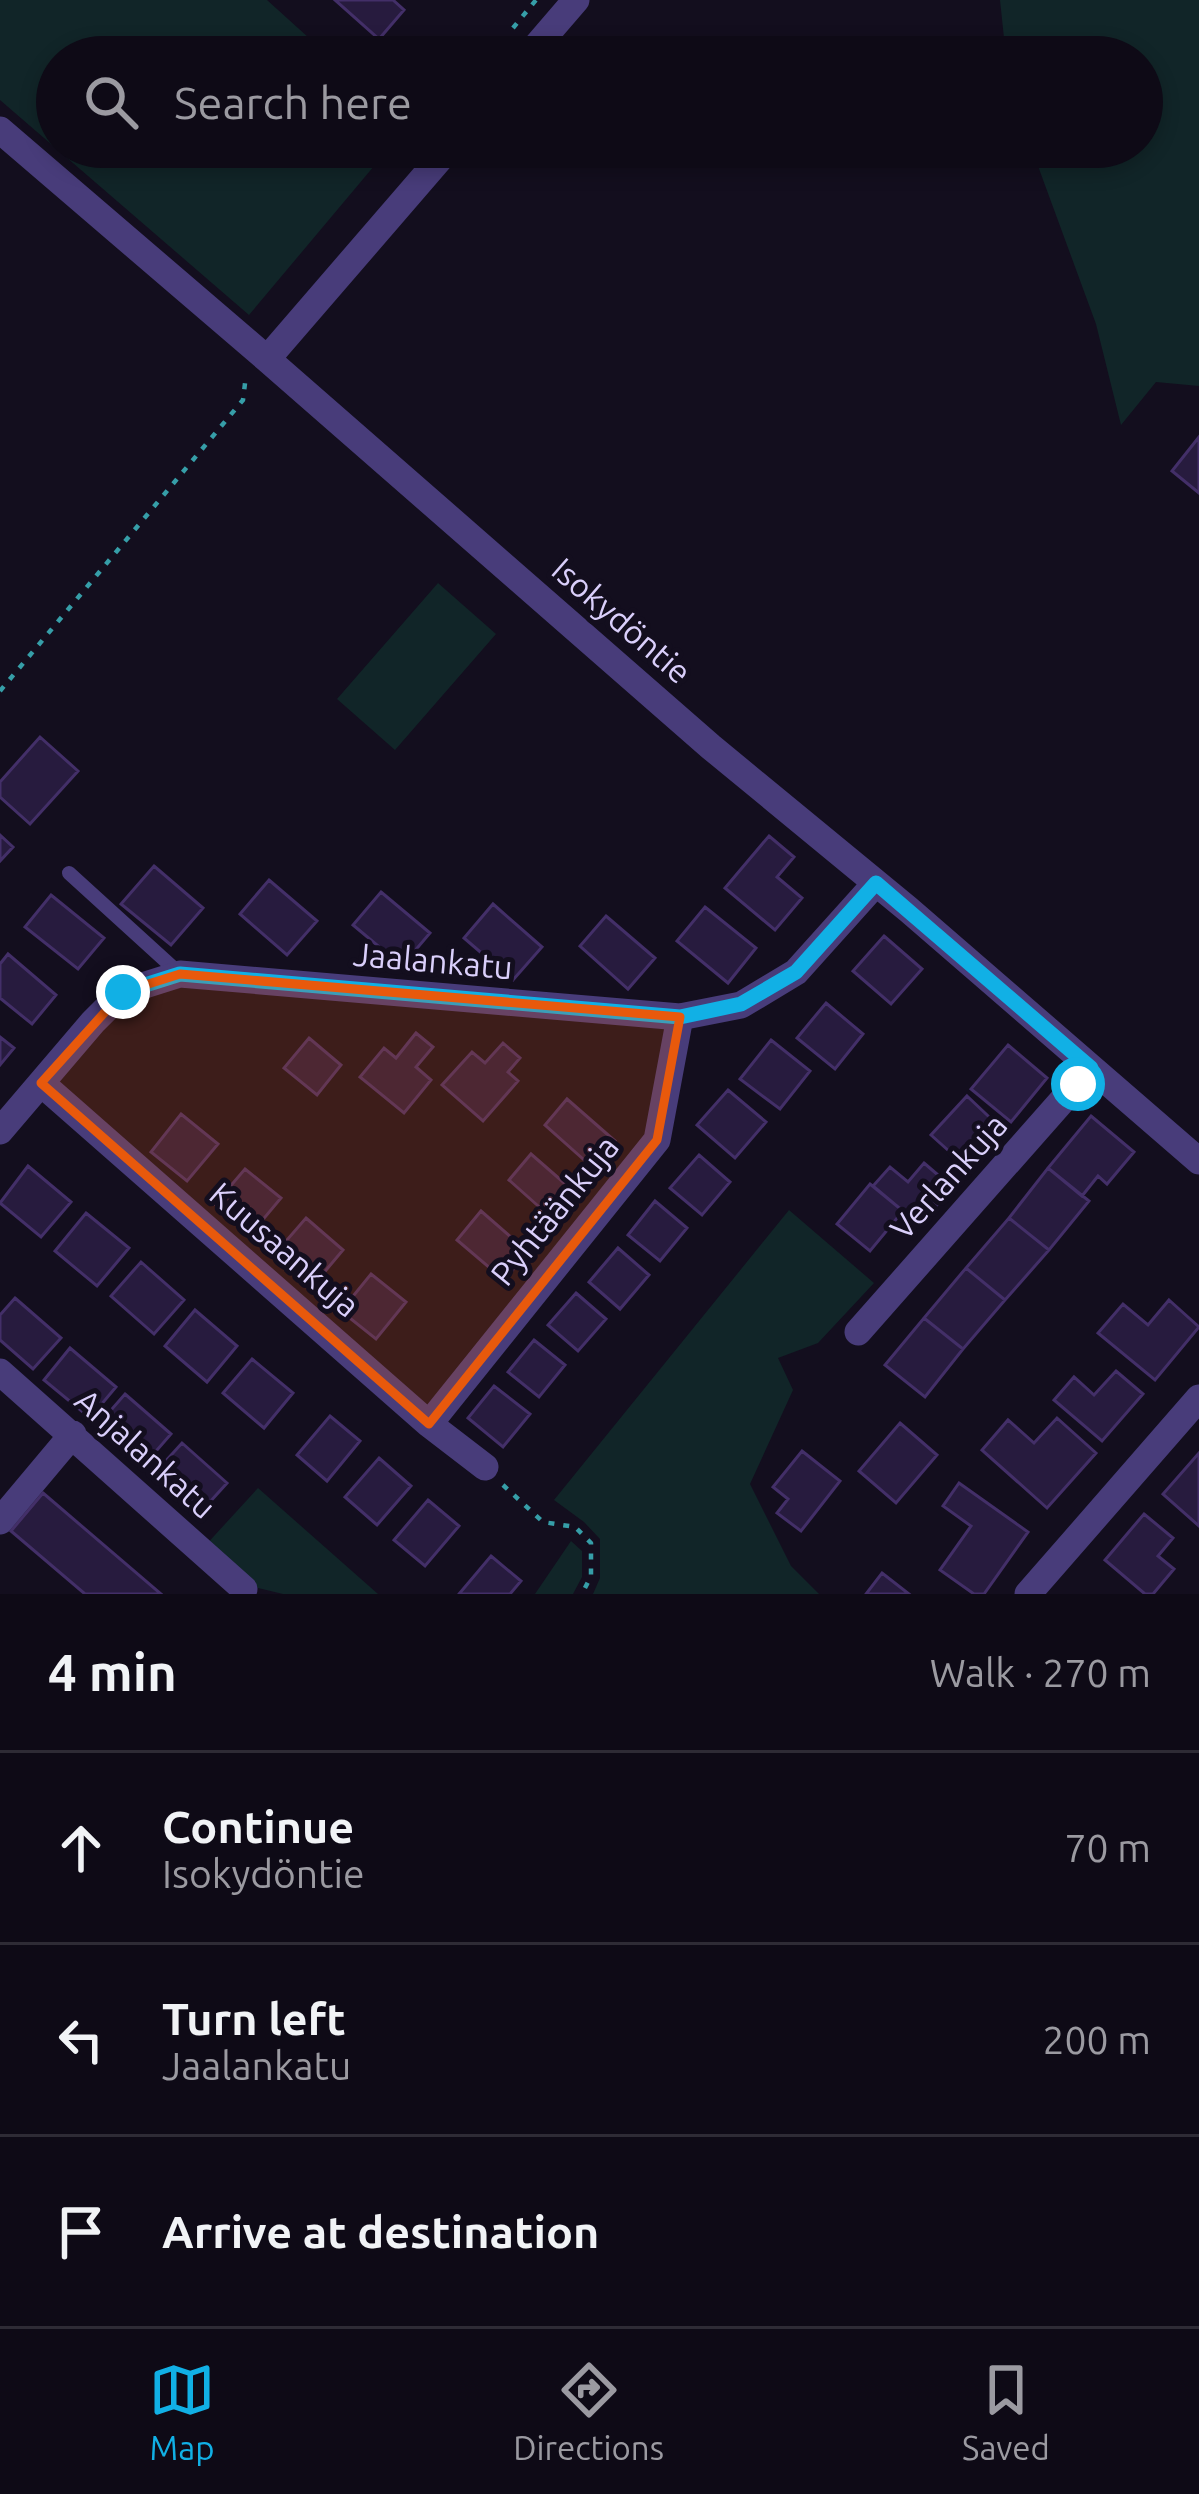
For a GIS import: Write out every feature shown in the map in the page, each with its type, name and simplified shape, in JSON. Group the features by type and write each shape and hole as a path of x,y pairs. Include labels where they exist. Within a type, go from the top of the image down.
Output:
{"street":[{"path":"545,36 576,0"},
{"name":"Isokydöntie","path":"0,130 36,161"},
{"name":"Isokydöntie","path":"44,168 712,747 1199,1161"},
{"path":"258,351 430,168"},
{"name":"Jaalankatu","path":"0,1131 123,992 180,974 680,1017 741,1004 796,972 876,883"},
{"name":"Pyhtäänkuja","path":"429,1424 658,1140 680,1017"},
{"name":"Verlankuja","path":"858,1332 1091,1068"},
{"name":"Kuusaankuja","path":"40,1083 485,1468"},
{"name":"Anjalankatu","path":"0,1372 244,1589"},
{"path":"1028,1594 1199,1398"},
{"path":"0,1520 73,1434"}],"lane":[{"path":"69,873 180,974"}],"path":[{"path":"0,691 243,400 258,351"},
{"path":"485,1468 543,1522 575,1527 591,1543 591,1576 582,1594"}],"highlighted area":[{"path":"180,974 680,1017 657,1140 429,1424 41,1083 123,992"}],"green space":[{"path":"0,0 267,0 307,36 36,36 36,131 0,100"},
{"path":"1000,0 1199,0 1199,386 1156,382 1121,425 1096,324 1039,168 1163,168 1163,36 1004,36"},
{"path":"79,168 372,168 249,315"},
{"path":"438,583 496,634 395,750 337,699"},
{"path":"789,1210 874,1283 818,1343 778,1358 793,1390 750,1484 791,1566 819,1594 593,1594 600,1578 600,1539 554,1500"},
{"path":"258,1488 378,1594 283,1594 246,1585 204,1547"},
{"path":"571,1541 582,1551 582,1577 573,1594 535,1594"}],"building":[{"path":"335,0 393,0 404,10 382,36 376,36"},
{"path":"1199,437 1199,493 1172,471"},
{"path":"40,737 78,771 30,824 0,797 0,782"},
{"path":"0,835 13,847 0,861"},
{"path":"769,836 794,857 777,877 802,898 775,930 725,888"},
{"path":"154,866 203,908 171,945 121,904"},
{"path":"269,880 317,921 287,955 240,914"},
{"path":"381,892 430,933 402,966 353,925"},
{"path":"51,895 104,938 78,969 25,927"},
{"path":"493,904 542,947 513,980 464,938"},
{"path":"705,907 756,948 728,983 677,941"},
{"path":"606,916 655,958 628,989 580,946"},
{"path":"884,936 922,969 891,1004 853,971"},
{"path":"8,954 56,995 32,1024 0,998 0,964"},
{"path":"826,1003 863,1034 835,1069 797,1038"},
{"path":"416,1033 433,1047 416,1067 431,1080 404,1113 360,1077 384,1048 396,1058"},
{"path":"0,1037 14,1048 0,1065"},
{"path":"309,1038 341,1065 317,1095 284,1068"},
{"path":"771,1040 810,1071 780,1109 740,1079"},
{"path":"503,1043 520,1058 508,1072 518,1081 483,1121 442,1085 472,1052 485,1063"},
{"path":"1008,1045 1047,1078 1011,1122 971,1089"},
{"path":"728,1090 766,1122 735,1158 697,1125"},
{"path":"967,1096 1004,1131 969,1169 931,1135"},
{"path":"567,1099 615,1141 592,1167 545,1125"},
{"path":"181,1114 218,1144 187,1181 151,1152"},
{"path":"1091,1116 1134,1152 1107,1184 1098,1176 1082,1196 1048,1168"},
{"path":"531,1154 578,1195 555,1221 509,1180"},
{"path":"699,1155 730,1182 702,1215 670,1188"},
{"path":"924,1163 952,1187 917,1223 873,1186 890,1167 908,1182"},
{"path":"28,1166 71,1202 41,1237 0,1203"},
{"path":"1048,1168 1089,1201 1049,1250 1009,1218"},
{"path":"245,1169 281,1198 250,1235 215,1204"},
{"path":"870,1184 903,1211 870,1251 837,1224"},
{"path":"655,1201 687,1228 660,1261 628,1235"},
{"path":"481,1211 528,1252 504,1280 457,1240"},
{"path":"86,1213 129,1248 97,1286 55,1251"},
{"path":"306,1218 343,1250 311,1288 273,1256"},
{"path":"1009,1218 1049,1250 1005,1300 966,1268"},
{"path":"618,1248 649,1275 620,1309 589,1282"},
{"path":"141,1262 184,1300 154,1334 111,1296"},
{"path":"966,1268 1005,1300 963,1349 924,1318"},
{"path":"371,1274 406,1302 376,1339 341,1311"},
{"path":"576,1293 606,1319 578,1351 548,1325"},
{"path":"15,1298 61,1338 33,1369 0,1340 0,1315"},
{"path":"1169,1300 1199,1327 1155,1380 1098,1333 1123,1304 1148,1325"},
{"path":"195,1310 237,1346 207,1382 165,1346"},
{"path":"924,1318 963,1349 925,1397 885,1365"},
{"path":"534,1340 565,1365 539,1397 508,1372"},
{"path":"70,1348 116,1387 90,1418 44,1380"},
{"path":"252,1359 293,1393 264,1428 223,1393"},
{"path":"1116,1371 1143,1394 1102,1441 1054,1400 1074,1377 1094,1395"},
{"path":"494,1386 530,1414 503,1447 468,1418"},
{"path":"125,1394 171,1434 144,1465 98,1425"},
{"path":"330,1416 360,1441 327,1481 297,1455"},
{"path":"1057,1418 1096,1453 1047,1508 982,1450 1008,1420 1034,1443"},
{"path":"900,1423 937,1455 896,1503 859,1471"},
{"path":"182,1443 227,1483 199,1514 154,1474"},
{"path":"802,1451 840,1481 801,1531 777,1513 788,1499 773,1487"},
{"path":"1199,1453 1199,1526 1163,1494"},
{"path":"379,1458 411,1486 377,1525 345,1497"},
{"path":"959,1483 1028,1532 984,1594 974,1594 940,1570 971,1526 943,1506"},
{"path":"43,1493 161,1594 85,1594 11,1531"},
{"path":"428,1500 459,1526 425,1566 394,1540"},
{"path":"1144,1514 1173,1538 1158,1556 1174,1569 1153,1594 1145,1594 1105,1560"},
{"path":"491,1556 521,1581 510,1594 459,1594"},
{"path":"882,1573 909,1594 866,1594"}],"route":[{"path":"123,992 180,974 680,1017 741,1004 796,972 876,883 1091,1068 1078,1084"}]}
